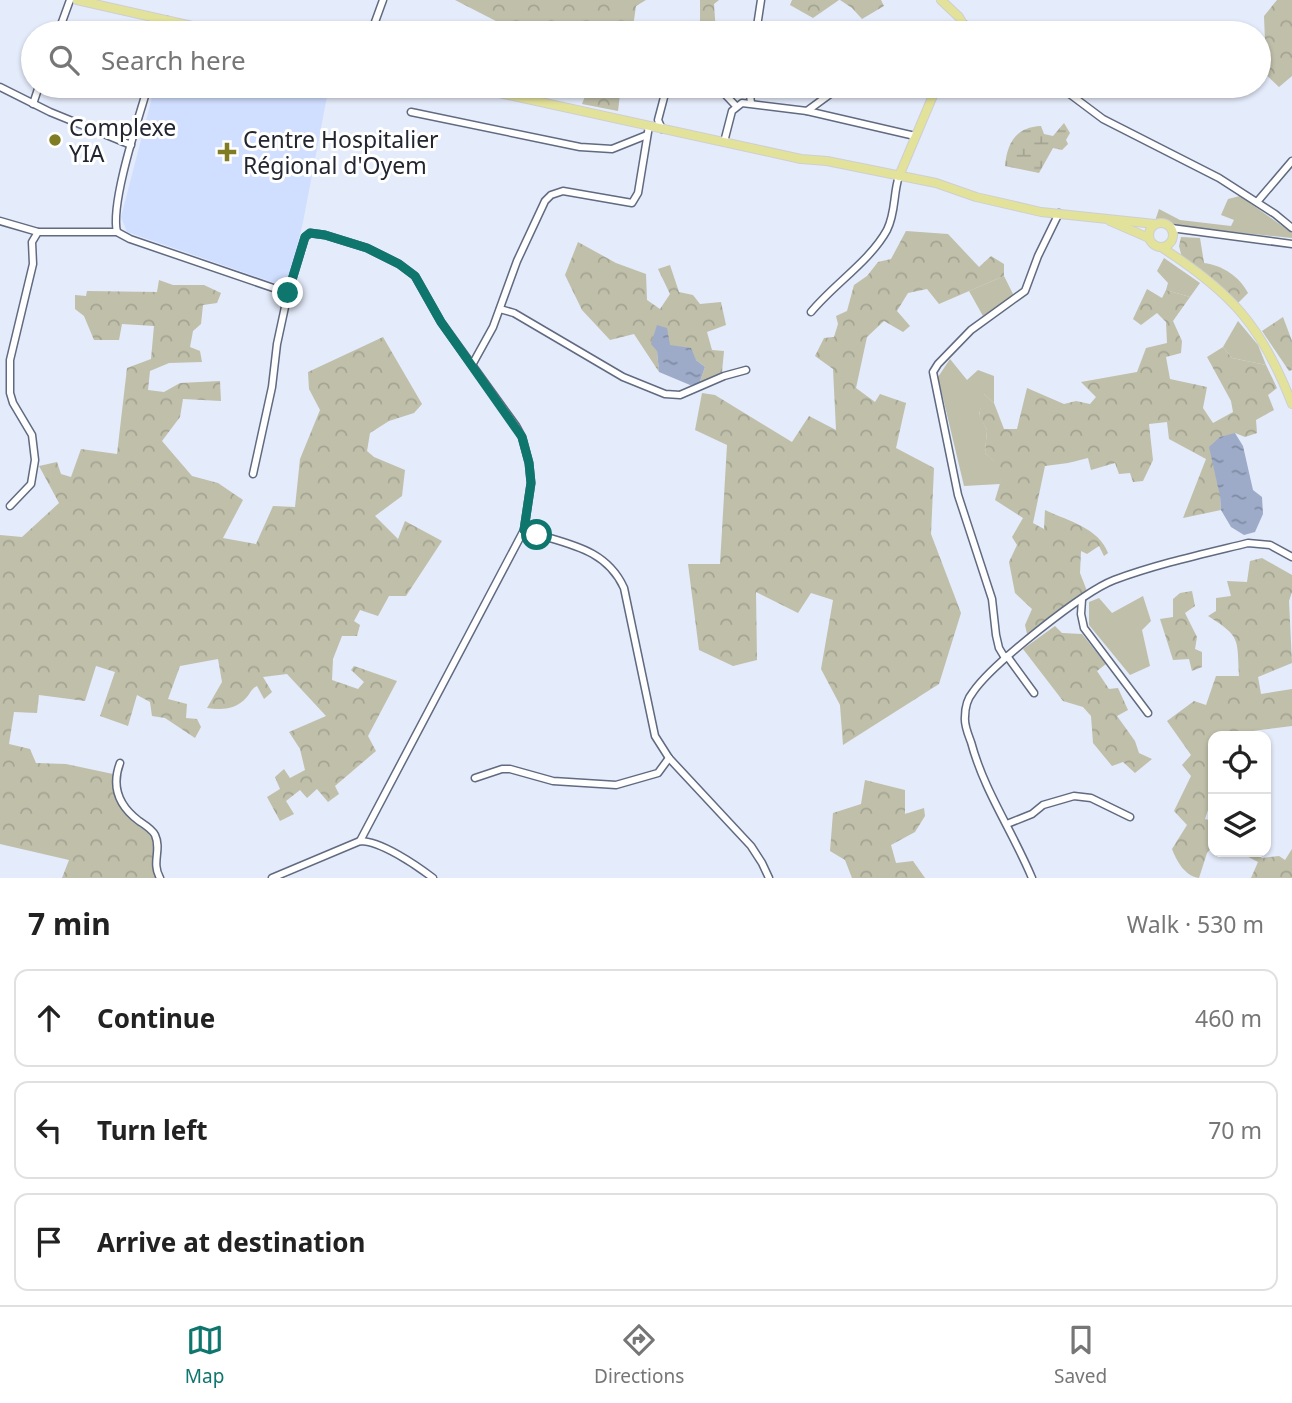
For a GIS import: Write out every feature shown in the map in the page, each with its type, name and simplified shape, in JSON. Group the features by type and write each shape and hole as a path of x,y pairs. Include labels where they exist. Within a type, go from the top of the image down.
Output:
{"main road":[{"path":"77,0 171,21"},
{"path":"940,0 959,17 960,21"},
{"path":"515,98 648,131 662,129 936,183 976,197 1041,212 1166,225 1171,228 1173,238 1167,246 1161,247"},
{"path":"899,176 932,98"},
{"path":"1100,218 1149,238 1152,243 1203,274 1244,313 1277,368 1292,404"},
{"path":"1149,238 1155,224"}],"street":[{"path":"62,21 70,0"},
{"path":"375,21 383,0"},
{"path":"758,21 761,0"},
{"path":"0,87 21,98"},
{"path":"21,98 131,145"},
{"path":"33,104 35,98"},
{"path":"117,232 118,200 145,98"},
{"path":"662,129 658,120 664,98"},
{"path":"728,98 736,106"},
{"path":"750,98 751,103"},
{"path":"807,111 825,98"},
{"path":"1075,98 1103,119 1219,178 1292,228"},
{"path":"724,142 727,122 736,106 751,103 807,111 915,136"},
{"path":"411,112 580,147 612,149 648,131"},
{"path":"472,365 483,348 517,261 545,201 551,195 563,191 632,203 638,193 648,131"},
{"path":"1257,202 1292,161"},
{"path":"811,312 840,280 866,258 887,229 893,214 894,190 899,176"},
{"path":"1034,693 999,648 992,599 958,495 933,372 971,330 1025,291 1038,256 1060,212"},
{"path":"0,221 38,232 117,232 130,239 288,293"},
{"path":"1171,228 1292,244"},
{"path":"10,506 31,484 36,460 32,435 10,393 10,360 33,264 32,242 38,232"},
{"path":"253,474 272,387 274,358 288,293 305,237 310,233 367,248 399,264 415,276 441,322 516,426 525,446 531,483 524,530 360,841"},
{"path":"500,309 514,313 622,377 665,394 680,395 724,376 746,370"},
{"path":"524,530 591,552 614,569 624,588 655,736 669,758 751,846 769,878"},
{"path":"1032,878 975,760 964,719 965,708 972,692 1006,657 1082,598 1112,581 1248,542 1270,545 1292,557"},
{"path":"1082,598 1084,628 1148,713"},
{"path":"475,778 510,769 553,781 616,785 658,773 669,758"},
{"path":"120,764 115,783 117,791 123,806 153,831 157,838 155,869 160,878"},
{"path":"1007,824 1032,814 1043,805 1074,796 1091,798 1130,817"},
{"path":"272,878 360,841 390,852 433,878"}],"shaded area":[{"name":"Centre Hospitalier Régional d'Oyem","path":"152,98 327,98 288,285 281,285 127,232 121,217"}],"green space":[{"path":"455,0 646,0 636,6 634,21 496,21"},
{"path":"700,0 719,0 714,4 715,21 700,21"},
{"path":"792,0 839,0 813,18 790,5"},
{"path":"840,0 881,0 884,6 862,19"},
{"path":"1277,0 1292,0 1292,76 1279,87 1271,79 1271,21 1264,21 1264,16"},
{"path":"584,98 620,98 618,111 582,104"},
{"path":"1064,123 1070,133 1066,140 1068,144 1062,150 1053,148 1039,173 1005,166 1008,150 1019,133 1041,126 1044,134 1053,136"},
{"path":"1240,196 1292,233 1292,238 1154,224 1159,209 1180,220 1231,226 1234,220 1221,215 1228,199"},
{"path":"906,231 948,234 979,267 991,256 1004,264 1004,276 939,304 927,289 908,293 897,311 910,326 903,332 884,321 867,337 856,388 875,402 880,394 906,403 896,448 934,468 931,534 961,613 939,684 843,745 840,705 821,669 833,600 811,593 798,613 756,592 757,660 733,666 699,650 688,564 720,564 727,445 695,430 702,393 715,395 792,442 809,416 836,430 833,369 815,356 824,338 834,337 838,324 836,316 847,311 854,285 867,276 878,262 891,259"},
{"path":"1181,237 1200,238 1204,263 1230,273 1248,293 1238,303 1182,258 1179,246"},
{"path":"578,242 616,263 646,274 647,300 660,309 670,294 658,269 670,265 679,292 693,295 700,304 721,302 726,325 707,332 712,350 724,351 722,372 699,384 705,367 696,360 657,351 659,372 634,334 610,340 582,310 565,275"},
{"path":"1164,258 1200,283 1190,297 1166,290 1168,283 1157,271"},
{"path":"1004,276 1014,296 983,316 969,291"},
{"path":"159,280 173,285 204,285 221,293 217,303 203,305 201,324 193,331 190,347 200,351 202,362 169,363 150,371 148,390 164,392 180,383 220,381 221,401 183,399 180,417 162,441 192,476 218,483 243,500 223,538 256,544 273,506 295,507 300,459 320,410 309,389 308,372 383,337 422,404 414,413 389,421 370,433 367,451 374,457 405,470 402,496 375,516 398,539 405,521 442,541 406,596 389,596 378,616 360,610 354,621 360,625 357,636 342,636 333,659 332,680 358,689 364,682 351,670 354,666 397,681 368,736 376,751 335,786 339,794 328,802 317,789 307,798 300,790 286,801 294,814 280,821 267,797 280,789 275,777 284,769 290,778 305,770 300,749 289,732 326,716 287,674 263,677 272,692 264,699 257,686 237,705 212,709 207,708 222,682 218,659 180,666 168,699 187,704 186,718 197,719 201,727 195,738 165,718 152,716 150,702 137,695 128,726 100,716 115,672 96,666 85,701 39,695 37,713 14,712 9,744 30,749 36,763 66,764 113,774 114,790 119,804 152,839 156,878 62,878 69,860 0,844 0,535 22,537 59,503 39,466 57,462 61,474 71,477 81,449 117,454 127,368 151,359 154,326 122,324 119,340 94,340 84,316 75,309 75,295 86,296 87,291 157,292"},
{"path":"1147,289 1162,298 1166,290 1190,297 1173,321 1182,341 1181,353 1166,357 1170,379 1207,387 1203,408 1213,423 1233,412 1231,401 1207,357 1223,347 1232,358 1266,365 1277,388 1268,395 1274,410 1256,420 1257,433 1245,437 1235,433 1220,496 1221,510 1183,518 1206,459 1169,439 1167,422 1149,424 1153,460 1143,481 1133,482 1130,473 1119,474 1115,463 1091,470 1088,458 1045,466 1033,523 1044,529 1045,510 1090,531 1104,544 1108,553 1104,556 1099,546 1087,554 1081,551 1080,573 1087,591 1027,634 1025,625 1032,609 1015,593 1009,562 1017,545 1012,537 1023,518 995,500 1004,470 985,453 987,430 979,416 983,393 994,403 1004,429 1017,429 1027,388 1064,404 1076,401 1090,404 1096,397 1081,382 1137,372 1146,348 1167,343 1166,322 1157,313 1141,325 1133,319"},
{"path":"1283,317 1292,341 1292,370 1289,371 1262,331"},
{"path":"1238,321 1258,345 1266,365 1232,358 1223,347"},
{"path":"950,359 967,380 978,370 994,376 994,403 984,394 979,415 987,430 985,453 1005,470 1000,484 964,486 938,377"},
{"path":"1262,558 1292,575 1289,601 1292,663 1258,677 1261,694 1292,689 1292,726 1253,731 1208,731 1208,810 1205,819 1208,820 1208,852 1199,878 1182,868 1172,849 1187,825 1174,811 1191,776 1182,765 1191,755 1167,721 1194,701 1206,705 1216,676 1239,676 1237,646 1232,634 1208,616 1216,611 1216,598 1231,596 1227,581 1247,582 1250,561"},
{"path":"1192,591 1195,606 1185,613 1197,637 1195,649 1202,652 1202,667 1192,671 1189,659 1173,660 1160,619 1173,617 1173,599 1180,593"},
{"path":"1143,596 1151,621 1142,630 1150,666 1130,675 1089,625 1089,602 1099,598 1112,613"},
{"path":"1055,626 1062,633 1082,634 1106,664 1097,671 1109,689 1118,688 1128,710 1117,716 1135,741 1139,753 1152,759 1135,773 1123,762 1112,766 1093,743 1091,716 1083,707 1063,701 1023,649"},
{"path":"865,780 905,790 905,814 924,808 925,816 915,832 891,845 896,863 913,861 925,878 852,878 845,860 830,851 833,813 861,804"},
{"path":"1292,849 1292,878 1251,878 1258,862 1248,857 1279,856 1285,860"}],"water":[{"path":"657,325 667,328 670,345 691,348 696,360 705,367 699,384 690,385 659,372 657,351 651,344"},
{"path":"1235,433 1243,446 1253,490 1262,497 1263,514 1255,532 1244,535 1231,527 1221,510 1209,447 1220,437"}],"place":[{"name":"Complexe YIA","path":"55,140"},
{"name":"Centre Hospitalier Régional d'Oyem","path":"227,152"}],"route":[{"path":"288,293 305,237 316,232 367,248 399,264 415,276 441,322 522,437 531,483 524,530 537,535"}]}
